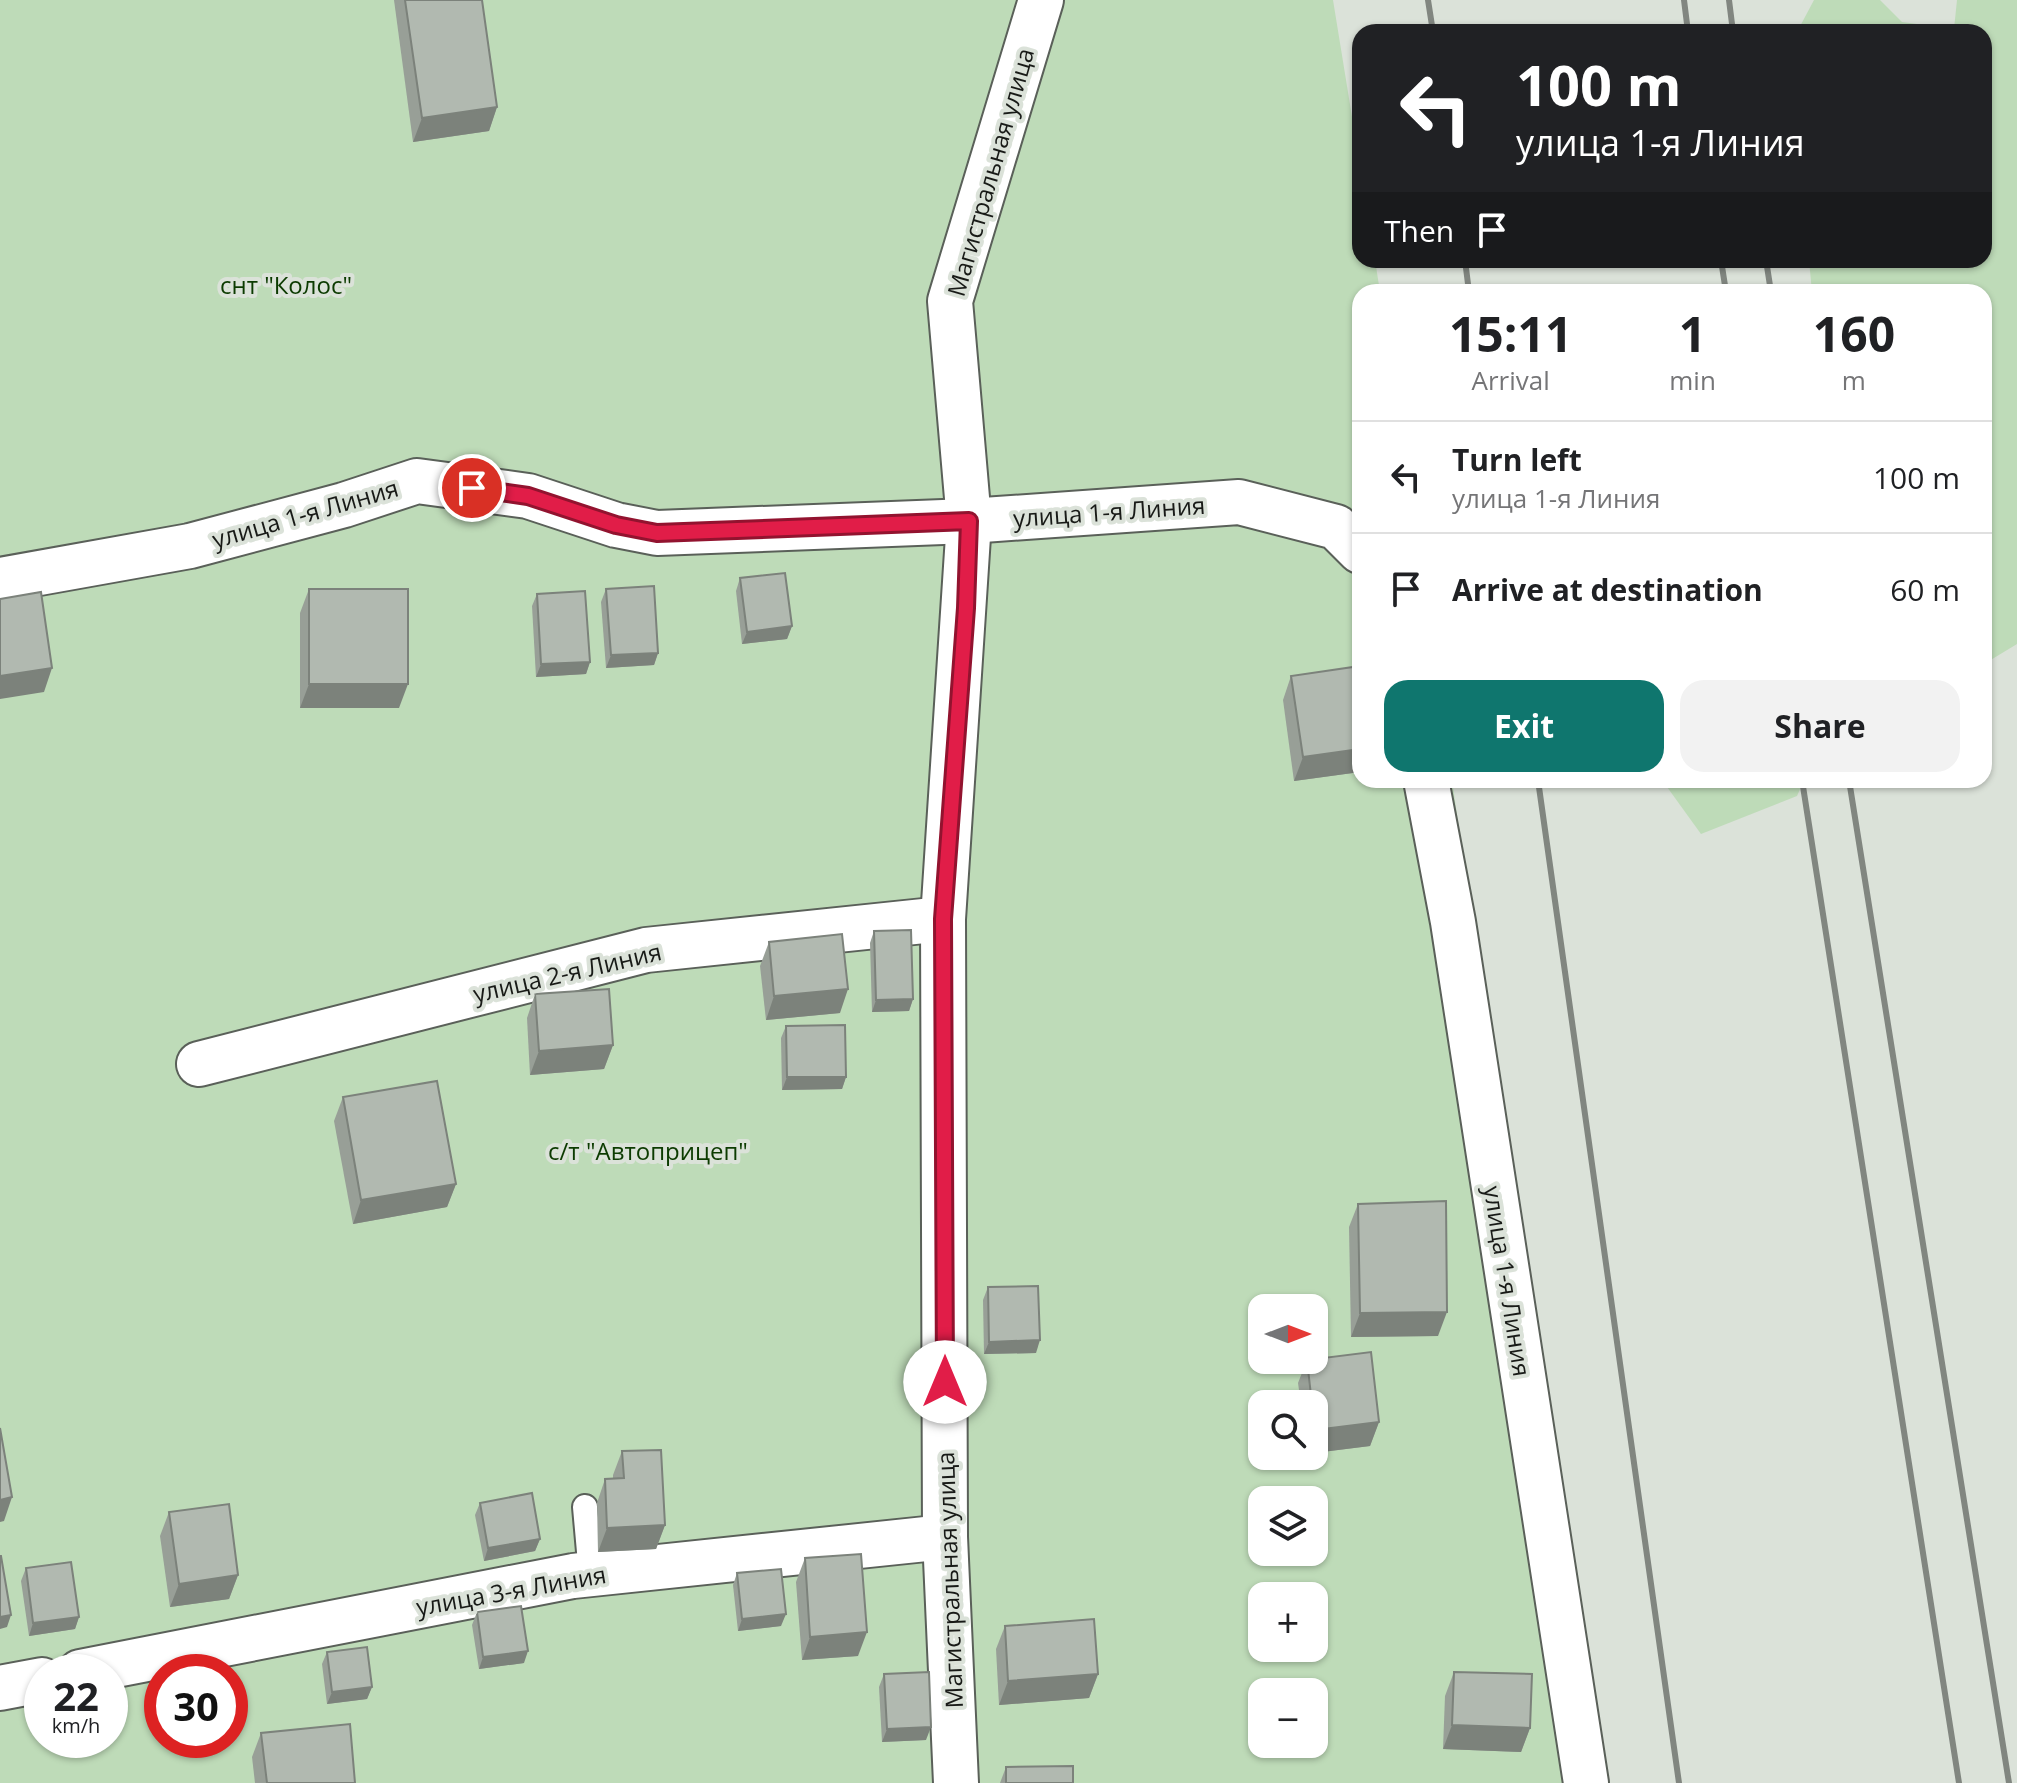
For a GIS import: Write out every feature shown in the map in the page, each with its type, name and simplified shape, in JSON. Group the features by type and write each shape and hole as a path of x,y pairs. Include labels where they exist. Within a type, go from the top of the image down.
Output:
{"street":[{"name":"Магистральная улица","path":"956,1783 945,1537 943,919 966,608 969,521 950,301 1041,0"},
{"name":"улица 1-я Линия","path":"0,580 190,546 344,505 417,481 528,496 616,525 657,533 969,521 1239,502 1336,527 1352,543"},
{"name":"улица 1-я Линия","path":"1427,788 1458,953 1586,1783"},
{"name":"улица 2-я Линия","path":"199,1064 646,950 943,919"},
{"name":"улица 3-я Линия","path":"128,1663 591,1574 945,1537"},
{"path":"0,1688 24,1683"}],"lane":[{"path":"585,1507 591,1574"}],"green space":[{"name":"с/т \"Автоприцеп\"","path":"0,0 1333,0 1352,117 1352,268 1376,268 1379,284 1352,284 1352,788 1453,788 1597,1783 0,1783"},
{"path":"1814,0 1880,0 1902,22 1917,24 1801,24"},
{"path":"1957,0 2017,0 2017,644 1992,659 1992,284 1811,284 1810,268 1992,268 1992,24 1955,24"},
{"path":"1668,788 1800,788 1797,796 1701,834"}],"building":[{"path":"405,0 482,0 497,107 422,118"},
{"path":"785,573 792,626 747,632 740,578"},
{"path":"654,586 658,653 611,655 606,589"},
{"path":"309,589 408,589 408,684 309,684"},
{"path":"585,591 590,662 541,664 537,594"},
{"path":"41,592 52,668 0,676 0,599"},
{"path":"1352,667 1352,750 1303,757 1291,676"},
{"path":"911,930 913,999 876,1000 874,931"},
{"path":"842,934 848,989 774,996 769,942"},
{"path":"609,989 613,1045 539,1051 535,994"},
{"path":"845,1025 846,1077 787,1077 786,1026"},
{"path":"437,1081 456,1184 361,1200 343,1097"},
{"path":"1446,1201 1447,1312 1360,1313 1358,1204"},
{"path":"1038,1286 1040,1340 989,1342 988,1287"},
{"path":"1371,1352 1379,1422 1328,1428 1328,1390 1310,1390 1309,1374 1328,1374 1328,1357"},
{"path":"0,1428 12,1497 0,1500"},
{"path":"661,1450 665,1525 607,1528 605,1479 624,1478 622,1451"},
{"path":"532,1493 540,1539 488,1548 480,1503"},
{"path":"229,1504 238,1575 179,1584 169,1512"},
{"path":"861,1554 867,1632 810,1637 805,1558"},
{"path":"0,1556 11,1615 0,1617"},
{"path":"71,1562 79,1617 33,1623 26,1568"},
{"path":"781,1569 786,1614 742,1619 737,1573"},
{"path":"521,1606 528,1651 483,1657 477,1612"},
{"path":"1094,1619 1098,1674 1008,1681 1005,1626"},
{"path":"367,1647 372,1687 332,1692 327,1652"},
{"path":"929,1672 931,1727 887,1729 884,1674"},
{"path":"1454,1672 1532,1674 1530,1728 1452,1725"},
{"path":"350,1724 355,1783 267,1783 261,1733"},
{"path":"1073,1766 1073,1783 1006,1783 1006,1767"}],"railway":[{"path":"1428,0 1432,24"},
{"path":"1684,0 1687,24"},
{"path":"1729,0 1732,24"},
{"path":"1466,268 1468,284"},
{"path":"1722,268 1725,284"},
{"path":"1767,268 1770,284"},
{"path":"1539,788 1679,1783"},
{"path":"1803,788 1959,1783"},
{"path":"1850,788 2009,1783"}],"route":[{"path":"472,488 528,496 616,525 657,533 969,521 966,608 943,919 945,1382"}],"park label":[{"name":"снт \"Колос\"","path":"286,284"}]}
